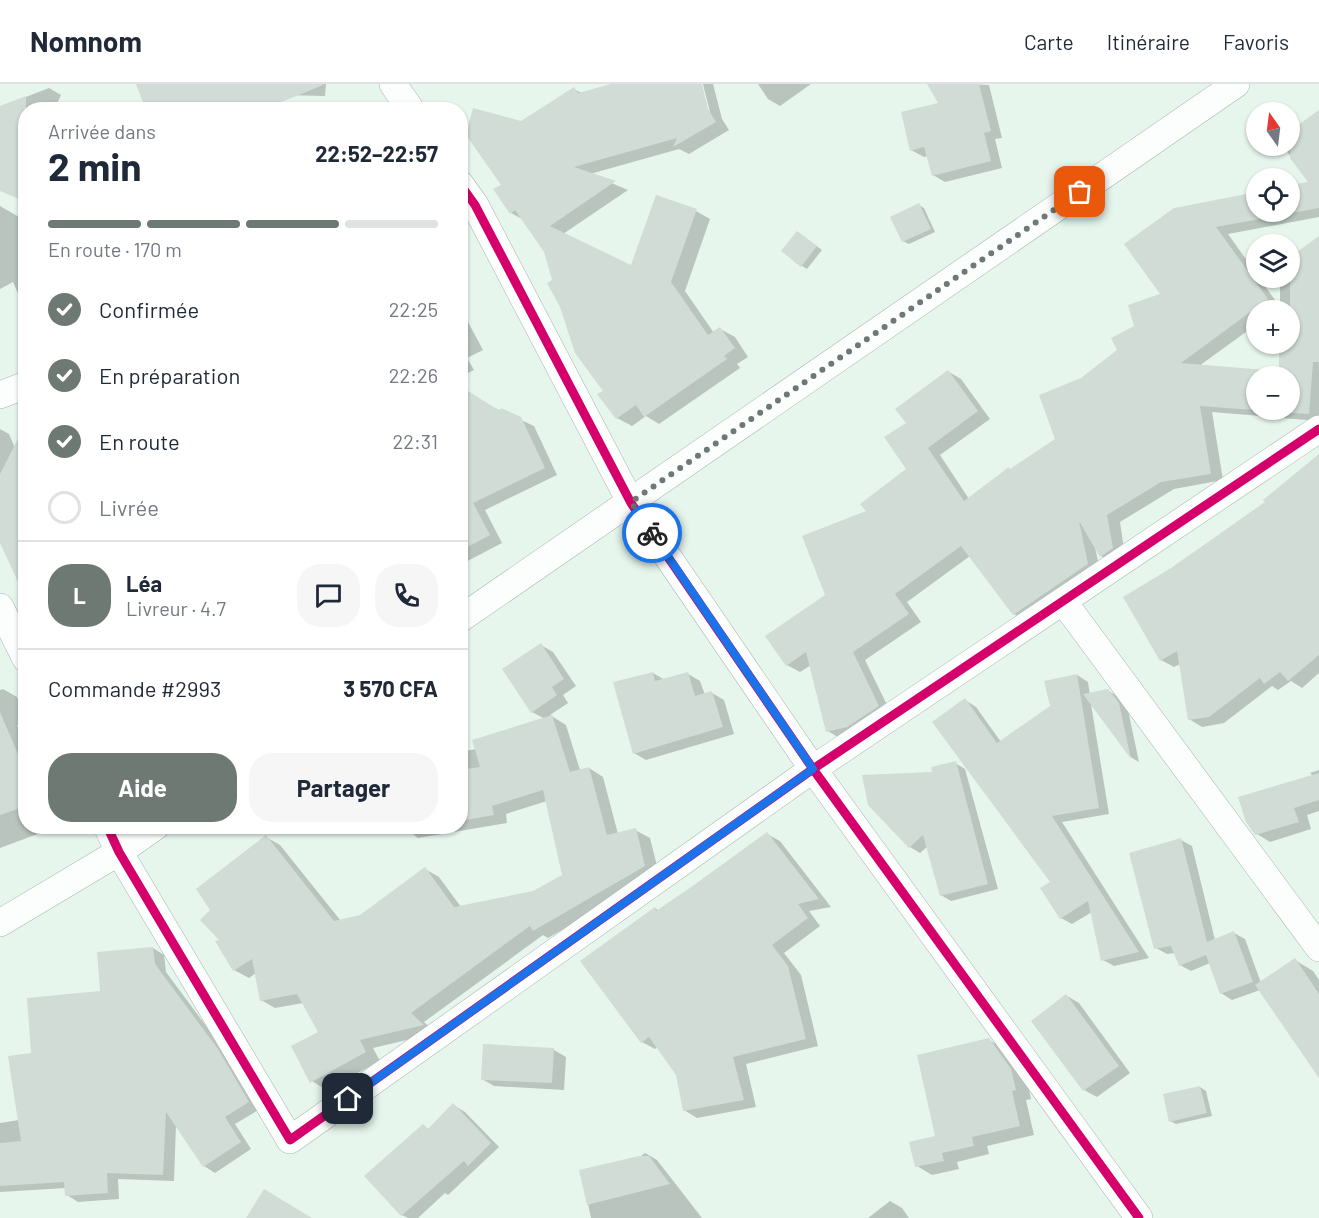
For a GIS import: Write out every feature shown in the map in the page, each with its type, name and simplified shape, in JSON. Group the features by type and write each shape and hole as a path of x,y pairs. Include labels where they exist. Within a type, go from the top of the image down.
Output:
{"street":[{"path":"393,84 405,102"},
{"path":"468,614 1236,84"},
{"path":"468,205 631,502 813,769 1138,1218"},
{"path":"0,395 18,388"},
{"path":"111,834 119,852 290,1140 813,769 1319,429"},
{"path":"1063,601 1319,948"},
{"path":"0,607 18,643"},
{"path":"0,923 119,852 145,834"}],"building":[{"path":"136,84 323,85 282,102 143,102"},
{"path":"611,84 702,84 708,109 716,122 673,147 677,138 574,167 616,181 550,226 631,265 656,195 697,209 671,282 708,335 720,327 735,348 724,356 727,359 644,417 636,405 616,419 597,394 603,391 575,353 560,307 547,283 552,280 544,252 515,210 510,214 493,189 501,185 468,138 473,108 521,121 574,87 578,93"},
{"path":"927,84 979,84 991,131 984,133 991,161 932,176 924,147 910,151 901,112 938,103"},
{"path":"26,96 26,102 18,102 18,199 0,191 0,106"},
{"path":"1319,110 1319,208 1300,212 1300,183 1308,182 1300,168 1290,156 1300,156 1300,124"},
{"path":"1246,194 1246,221 1216,227 1246,269 1246,288 1260,288 1268,299 1246,300 1246,315 1181,363 1246,368 1246,409 1200,406 1211,474 1161,482 1107,515 1113,548 1100,557 1079,521 1088,564 1013,615 961,546 895,594 909,614 853,652 879,706 847,727 826,732 806,652 786,666 765,636 825,595 802,536 866,511 860,504 906,469 884,437 906,423 895,409 948,370 978,411 928,448 964,501 1009,467 1010,469 1055,439 1039,395 1081,378 1117,350 1111,338 1134,326 1128,305 1160,294 1124,244 1174,208"},
{"path":"919,203 931,229 902,242 890,217"},
{"path":"797,231 817,246 801,267 781,251"},
{"path":"1319,236 1319,362 1313,362 1309,414 1300,413 1300,366 1279,366 1279,354 1300,354 1300,300 1290,300 1290,288 1300,288 1300,250"},
{"path":"468,391 500,411 501,408 521,417 545,468 473,503 490,535 468,547"},
{"path":"18,439 18,582 0,543 0,474"},
{"path":"1319,454 1319,655 1288,681 1280,672 1264,684 1260,678 1209,717 1188,720 1177,651 1160,661 1123,597 1171,568 1265,502 1263,500"},
{"path":"541,643 564,679 552,687 557,695 531,713 502,669"},
{"path":"653,672 655,681 688,672 695,696 712,691 723,727 633,754 613,682"},
{"path":"1077,674 1099,808 1052,816 1139,952 1101,961 1088,901 1060,919 1040,888 1050,882 932,722 965,698 997,743 1050,706 1044,681"},
{"path":"1108,689 1119,703 1131,759 1083,694"},
{"path":"0,712 18,754 18,809 0,815"},
{"path":"552,715 570,772 589,767 607,835 636,828 645,866 533,931 530,926 411,1013 424,1025 360,1040 366,1052 310,1083 291,1046 318,1032 297,994 260,1001 252,959 233,971 215,941 219,940 200,920 210,910 196,889 266,835 334,921 360,915 425,867 454,907 533,891 562,875 543,790 492,806 494,815 468,820 468,769 480,767 472,740"},
{"path":"956,761 988,884 940,896 923,835 909,848 868,805 862,775 932,772 931,767"},
{"path":"1319,773 1319,800 1294,808 1299,822 1255,835 1246,822 1238,797"},
{"path":"767,832 819,899 798,904 808,918 772,945 788,966 806,1039 733,1057 744,1100 683,1111 676,1075 649,1037 641,1043 580,961 655,907 656,911 694,885"},
{"path":"1181,838 1207,942 1234,931 1253,982 1220,994 1206,955 1179,966 1171,946 1154,949 1129,853"},
{"path":"153,947 155,964 218,1049 249,1102 225,1117 241,1142 203,1167 166,1112 163,1175 107,1173 108,1193 65,1196 64,1182 0,1186 0,1143 21,1141 8,1056 31,1053 27,998 100,991 97,952"},
{"path":"1295,958 1319,994 1319,1078 1255,985"},
{"path":"1066,994 1119,1066 1083,1091 1031,1021"},
{"path":"989,1038 1011,1069 1016,1090 1012,1091 1020,1126 972,1137 974,1146 942,1153 944,1161 915,1167 909,1142 935,1136 917,1055"},
{"path":"483,1044 554,1048 552,1083 481,1080"},
{"path":"1200,1086 1207,1113 1169,1122 1163,1094"},
{"path":"453,1103 491,1143 468,1166 464,1161 401,1216 364,1176 423,1124 428,1129"},
{"path":"639,1156 649,1156 670,1184 587,1205 579,1170"},
{"path":"264,1189 312,1218 246,1218"}],"cycle path":[{"path":"468,195 631,503 813,769 1139,1218"},
{"path":"111,834 119,852 290,1140 813,769 1319,429"}],"way so far":[{"path":"652,533 631,502 1080,192"}],"route":[{"path":"348,1099 813,769 652,533"}]}
